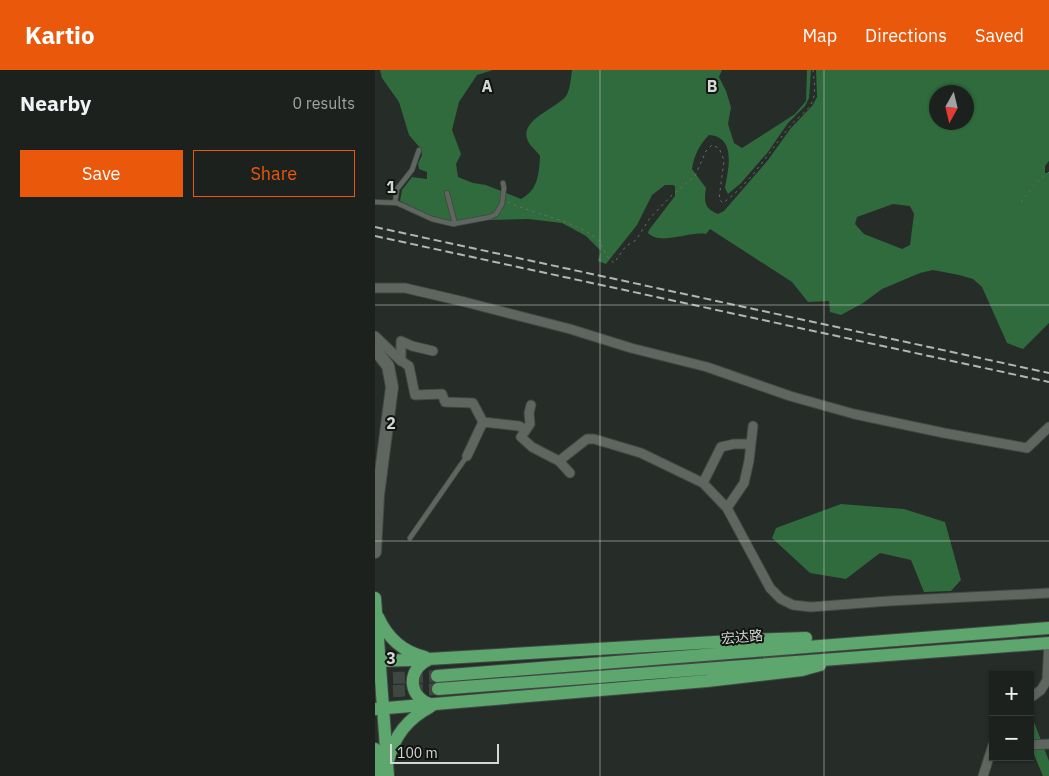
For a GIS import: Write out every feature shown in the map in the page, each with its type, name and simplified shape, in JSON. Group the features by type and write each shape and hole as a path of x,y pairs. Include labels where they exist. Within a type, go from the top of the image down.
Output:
{"main road":[{"path":"375,603 385,630 395,641 413,654 434,659"},
{"path":"375,603 379,709 384,775"},
{"name":"宏达路","path":"1049,628 855,642 438,682 855,657 1049,643"},
{"path":"377,661 749,640 807,638 855,642"},
{"path":"379,709 707,681 802,670 855,657"},
{"path":"434,659 419,666 414,674 412,684 418,697 426,703 435,705"},
{"path":"384,775 391,750 402,729 414,717 435,705"},
{"path":"375,749 384,775"}],"street":[{"path":"375,288 405,288 465,302 707,367 790,396 854,414 944,433 1027,448 1049,427"},
{"path":"375,336 401,361 409,366 415,395 442,394 445,402 473,403 483,422"},
{"path":"401,361 401,341 433,351"},
{"path":"375,349 388,366 392,380 392,395 378,495 375,552"},
{"path":"531,405 529,413 530,424 521,437 533,447 559,461 570,473"},
{"path":"483,422 519,426 526,430"},
{"path":"467,456 483,422"},
{"path":"727,508 743,483 749,461 753,426"},
{"path":"559,461 587,439 594,439 641,452 703,483 727,508 770,588 781,599 793,605 811,607 1049,593"},
{"path":"703,483 721,447 734,444 750,444"},
{"path":"1034,695 1048,682 1049,643"},
{"path":"1034,745 1049,744"},
{"path":"983,776 989,758"}],"lane":[{"path":"395,203 397,188 412,170 419,150"},
{"path":"375,202 395,203 442,223 455,224 490,217 500,209 503,200 503,183"},
{"path":"447,193 455,224"},
{"path":"410,538 467,456"}],"path":[{"path":"503,200 564,221 597,239 606,258 614,263 626,246 636,240 649,218 695,176 706,151 712,145 719,148 724,160 719,199 723,202 759,169 793,123 811,105 815,89 813,70"},
{"path":"1021,202 1035,184 1049,172"}],"green space":[{"path":"380,70 493,70 477,75 459,102 452,130 461,154 456,164 458,177 473,183 486,185 521,199 531,191 537,181 539,169 540,156 528,141 526,134 528,127 539,116 566,96 572,70 722,70 719,77 731,107 728,124 734,143 742,148 795,114 806,101 807,70 811,70 809,98 805,106 788,123 768,152 741,183 728,194 725,188 729,164 727,148 718,137 709,135 705,139 696,155 692,169 706,188 706,204 710,210 718,214 724,211 768,160 791,128 812,106 817,97 816,70 1049,70 1049,161 1045,166 1045,173 1049,173 1049,323 1023,349 1007,343 982,287 973,279 933,270 920,273 882,289 863,303 841,315 830,312 829,301 808,302 792,282 710,229 706,234 668,238 654,237 648,233 675,196 675,186 673,185 665,185 652,195 637,225 606,264 598,261 601,251 586,236 562,223 528,219 446,221 426,214 400,201 402,190 412,177 427,179 427,172 419,169 418,164 422,155 421,149 409,135 399,102 382,78","holes":["893,204 910,206 914,214 910,245 902,249 864,234 855,224 857,217"]},
{"path":"841,504 904,509 945,522 961,580 951,591 924,592 911,560 880,553 846,579 810,573 772,538 776,528"},
{"path":"1034,722 1049,761 1049,776 1043,776 1034,755"}],"tunnel":[{"path":"375,679 437,676"},
{"path":"375,692 438,689"}],"railway":[{"path":"375,227 1049,373"},
{"path":"375,236 1049,382"}]}
